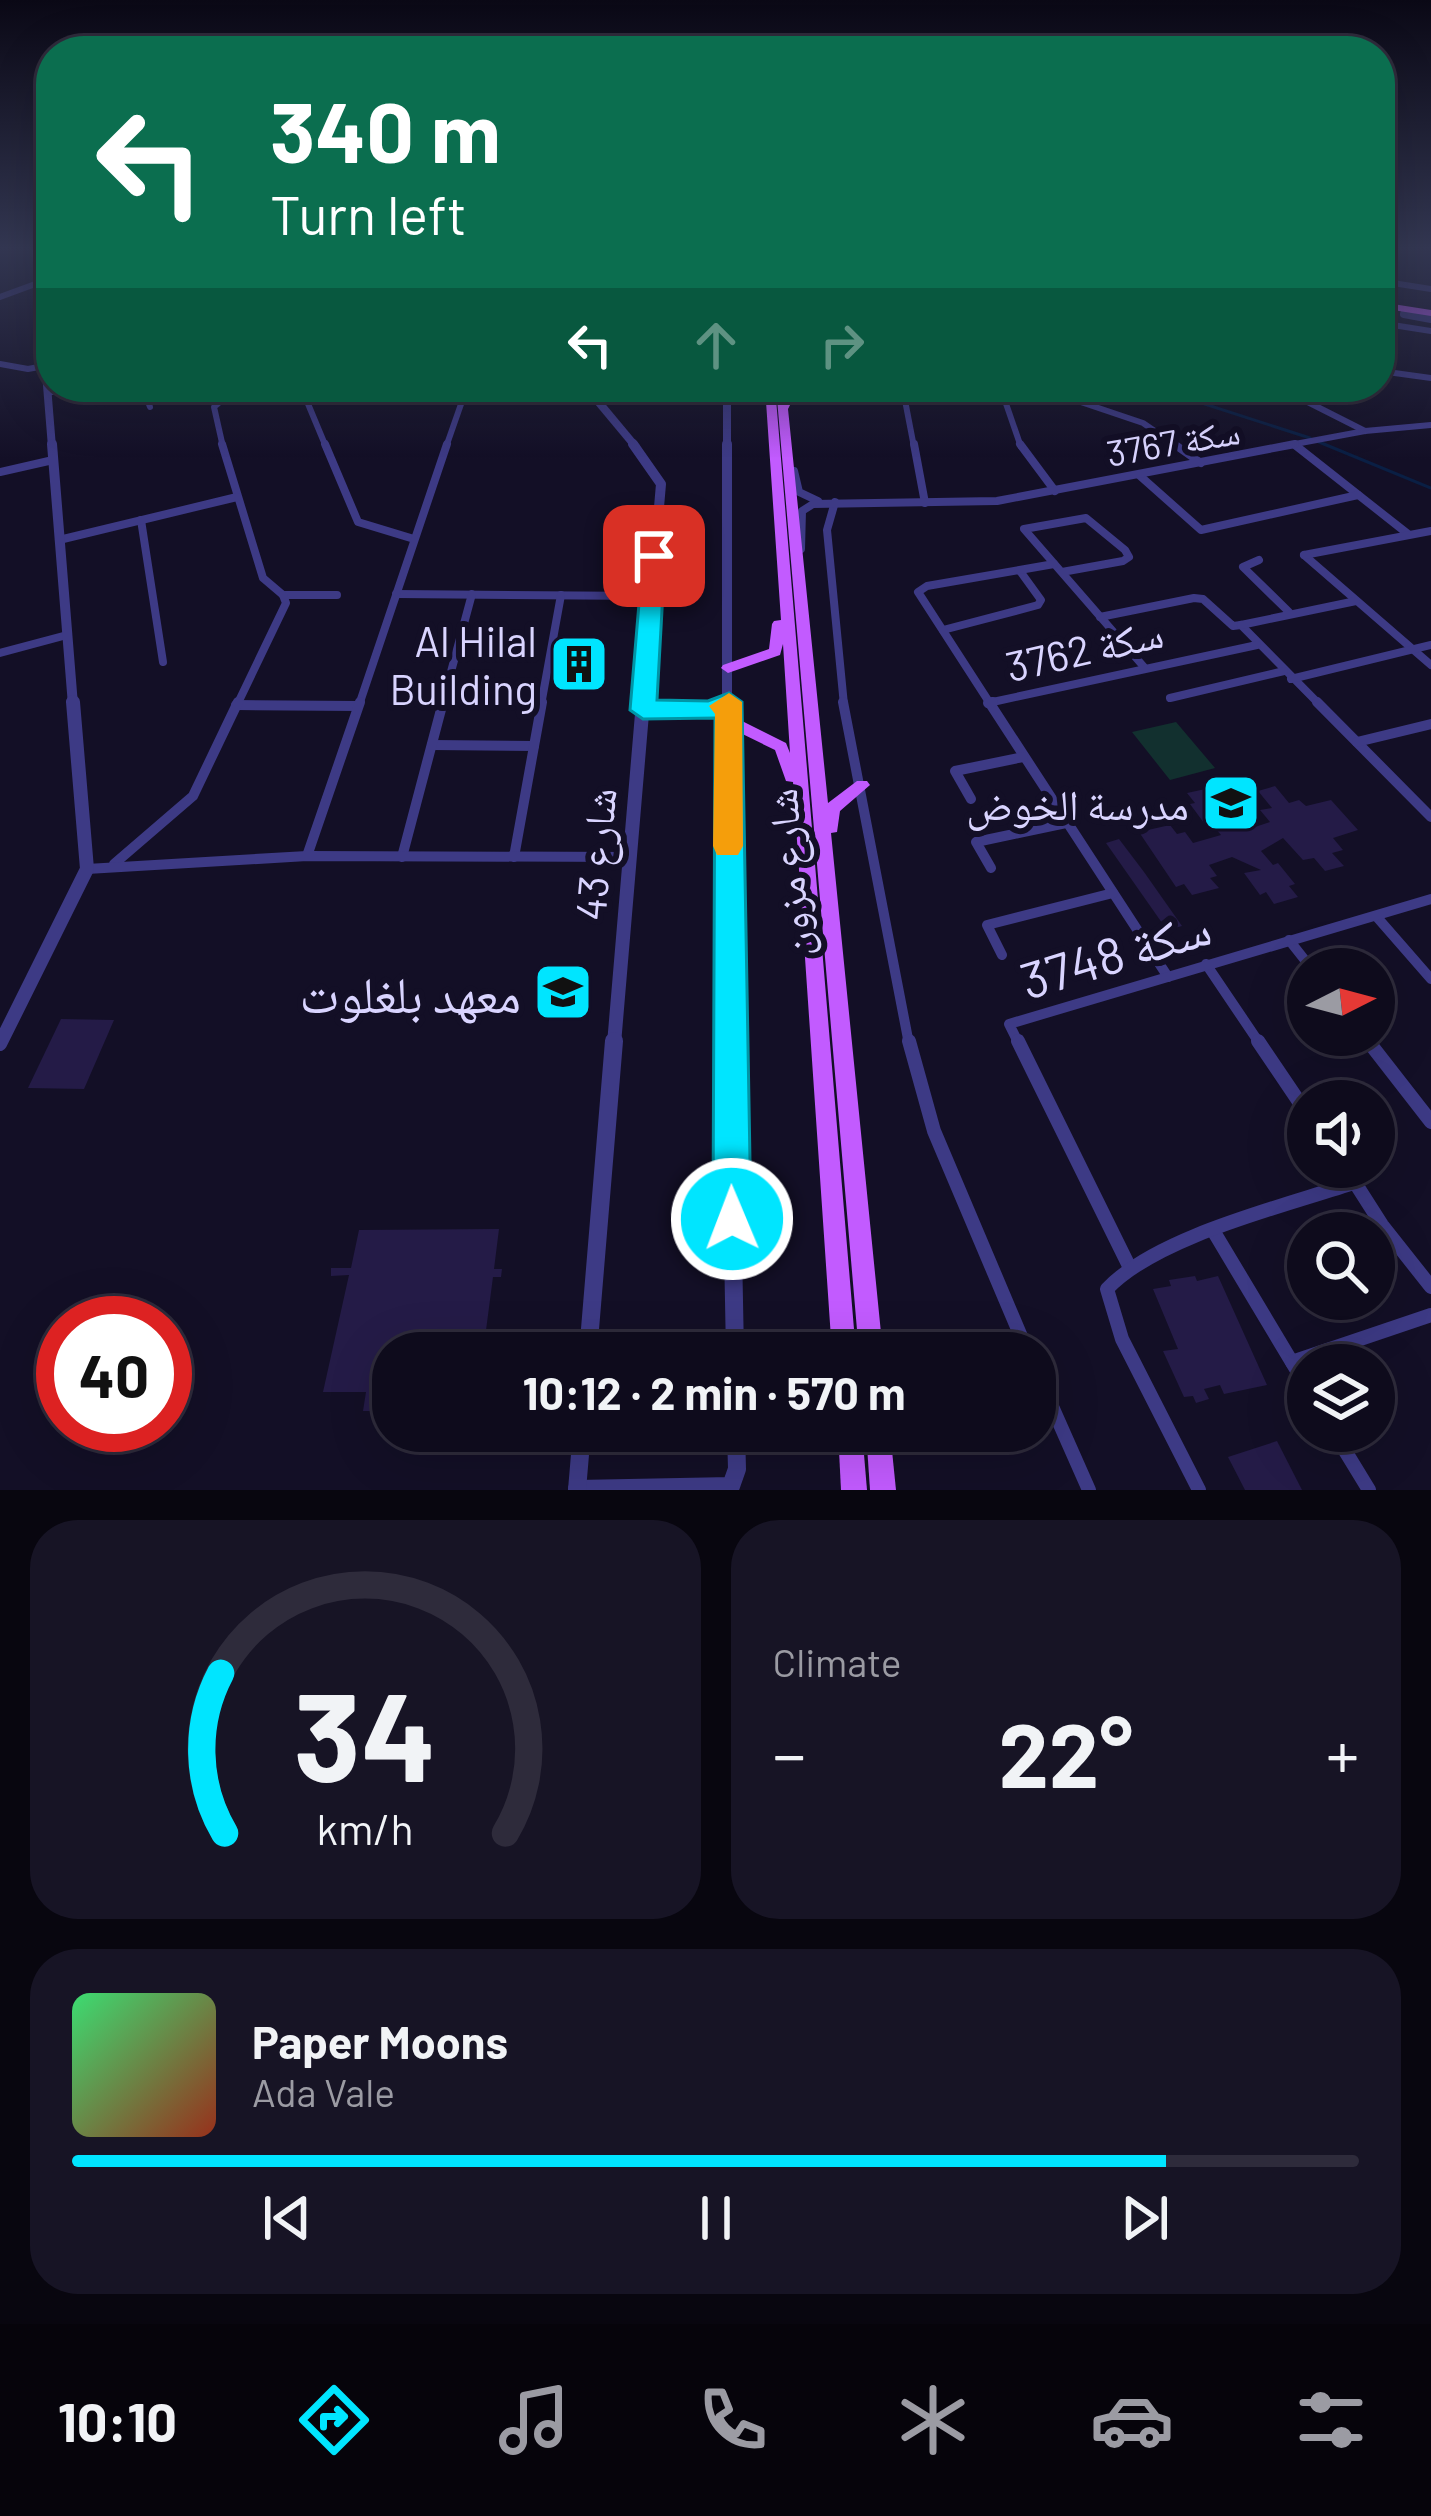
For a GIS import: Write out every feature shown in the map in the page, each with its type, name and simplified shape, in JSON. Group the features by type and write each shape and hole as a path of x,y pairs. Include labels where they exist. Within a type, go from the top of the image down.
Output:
{"main road":[{"name":"شارع مزون","path":"772,402 830,901 869,1332"},
{"name":"شارع مزون","path":"782,402 806,856 842,1332"},
{"path":"784,427 787,402"},
{"path":"728,668 771,655 779,645 778,574 791,562"},
{"path":"728,651 752,661"},
{"path":"729,721 776,743 788,757 796,826 806,856"},
{"path":"729,744 755,736"},
{"path":"830,901 836,868 829,814 837,802 864,794"},
{"path":"851,1452 854,1490"},
{"path":"880,1452 883,1490"}],"street":[{"path":"1398,326 1399,320"},
{"path":"1395,326 1431,331"},
{"path":"0,364 36,368"},
{"path":"1395,373 1431,378"},
{"path":"0,1045 88,868 49,402"},
{"path":"149,402 150,407"},
{"path":"114,865 193,796 286,603 263,578 213,416 220,402"},
{"path":"307,402 358,522 415,539"},
{"path":"307,856 462,402"},
{"name":"شارع 43","path":"591,1332 659,476 599,402"},
{"path":"727,402 735,1332"},
{"path":"905,402 925,502"},
{"path":"1005,402 1024,455 1055,491"},
{"path":"1089,402 1144,423 1201,463"},
{"path":"1311,402 1365,430"},
{"name":"سكة 3767","path":"836,502 998,501 1365,430 1431,425"},
{"path":"1295,445 1408,534"},
{"path":"787,456 801,494 836,502"},
{"path":"0,472 52,460"},
{"path":"1139,475 1201,530 1358,495"},
{"path":"59,540 237,497"},
{"path":"791,562 802,511 809,505 836,502"},
{"path":"836,502 827,530 834,637 922,1095 1019,1332"},
{"path":"988,703 921,589 1020,571 1058,568 1129,557 1086,518 1024,529 1058,568 1100,617 1144,667"},
{"path":"141,520 163,662"},
{"path":"1431,530 1304,555 1431,665"},
{"path":"1259,560 1243,567 1289,612"},
{"path":"943,630 1038,605 1041,600 1020,571"},
{"path":"396,593 651,596"},
{"path":"402,856 472,594"},
{"path":"283,595 337,595"},
{"path":"514,857 561,595"},
{"path":"1100,617 1195,598 1203,599 1233,626 1356,601"},
{"path":"1241,625 1426,805 1431,817"},
{"path":"0,653 67,635"},
{"name":"سكة 3762","path":"1168,977 988,703 1257,645"},
{"path":"1170,698 1431,645"},
{"path":"643,710 711,710 729,702"},
{"path":"236,705 358,706"},
{"path":"711,710 729,721"},
{"path":"1358,742 1431,724"},
{"path":"432,745 534,746"},
{"path":"971,799 956,771 1023,758"},
{"path":"991,868 976,842 1066,823"},
{"path":"88,868 307,856 630,857"},
{"path":"1002,955 987,925 1113,893"},
{"name":"سكة 3748","path":"1129,1265 1009,1024 1431,899"},
{"path":"1376,916 1431,980"},
{"path":"1289,940 1295,948"},
{"path":"1206,964 1287,1084"},
{"path":"1379,1056 1431,1122"},
{"path":"1199,1490 1122,1339 1107,1289 1129,1265 1339,1188"},
{"path":"1360,1188 1382,1226 1426,1269 1431,1287"},
{"path":"1214,1232 1287,1354"},
{"path":"1345,1344 1431,1315"},
{"path":"1056,1416 1088,1490"},
{"path":"580,1452 577,1490 731,1486 737,1452"},
{"path":"1346,1452 1369,1490"}],"green space":[{"path":"1176,722 1215,768 1170,780 1132,732"}],"building":[{"path":"1275,786 1289,803 1299,800 1306,806 1331,800 1358,830 1333,838 1343,850 1332,853 1344,866 1325,871 1314,858 1303,860 1283,838 1261,851 1295,884 1289,886 1298,897 1274,904 1266,892 1260,895 1244,873 1261,870 1232,857 1209,865 1217,876 1210,878 1219,888 1192,895 1184,884 1176,887 1139,832 1170,825 1177,834 1185,832 1193,843 1221,835 1209,821 1204,823 1187,793 1210,788 1237,814 1227,816 1237,824 1249,829 1270,822 1260,810 1272,808 1258,791"},
{"path":"1119,839 1182,926 1167,930 1106,843"},
{"path":"61,1019 114,1020 84,1089 28,1088"},
{"path":"499,1229 494,1269 502,1269 501,1277 493,1277 486,1332 372,1332 372,1411 363,1411 366,1392 323,1392 349,1275 331,1276 331,1268 351,1268 359,1230"},
{"path":"1195,1276 1197,1281 1218,1276 1267,1385 1224,1394 1220,1385 1204,1389 1209,1399 1196,1403 1193,1396 1184,1397 1163,1351 1178,1349 1153,1289 1171,1286 1169,1280"},
{"path":"1277,1441 1302,1490 1245,1490 1228,1457"}],"waterway":[{"path":"1198,402 1310,438"},
{"path":"1319,442 1431,488"}],"slow traffic":[{"path":"722,706 729,702 728,846"}],"place":[{"name":"Al Hilal Building","path":"579,664"},
{"name":"مدرسة الخوض","path":"1231,803"},
{"name":"معهد بلغلوت","path":"563,992"}],"route":[{"path":"654,556 643,710 711,710 729,702 732,1219"}]}
